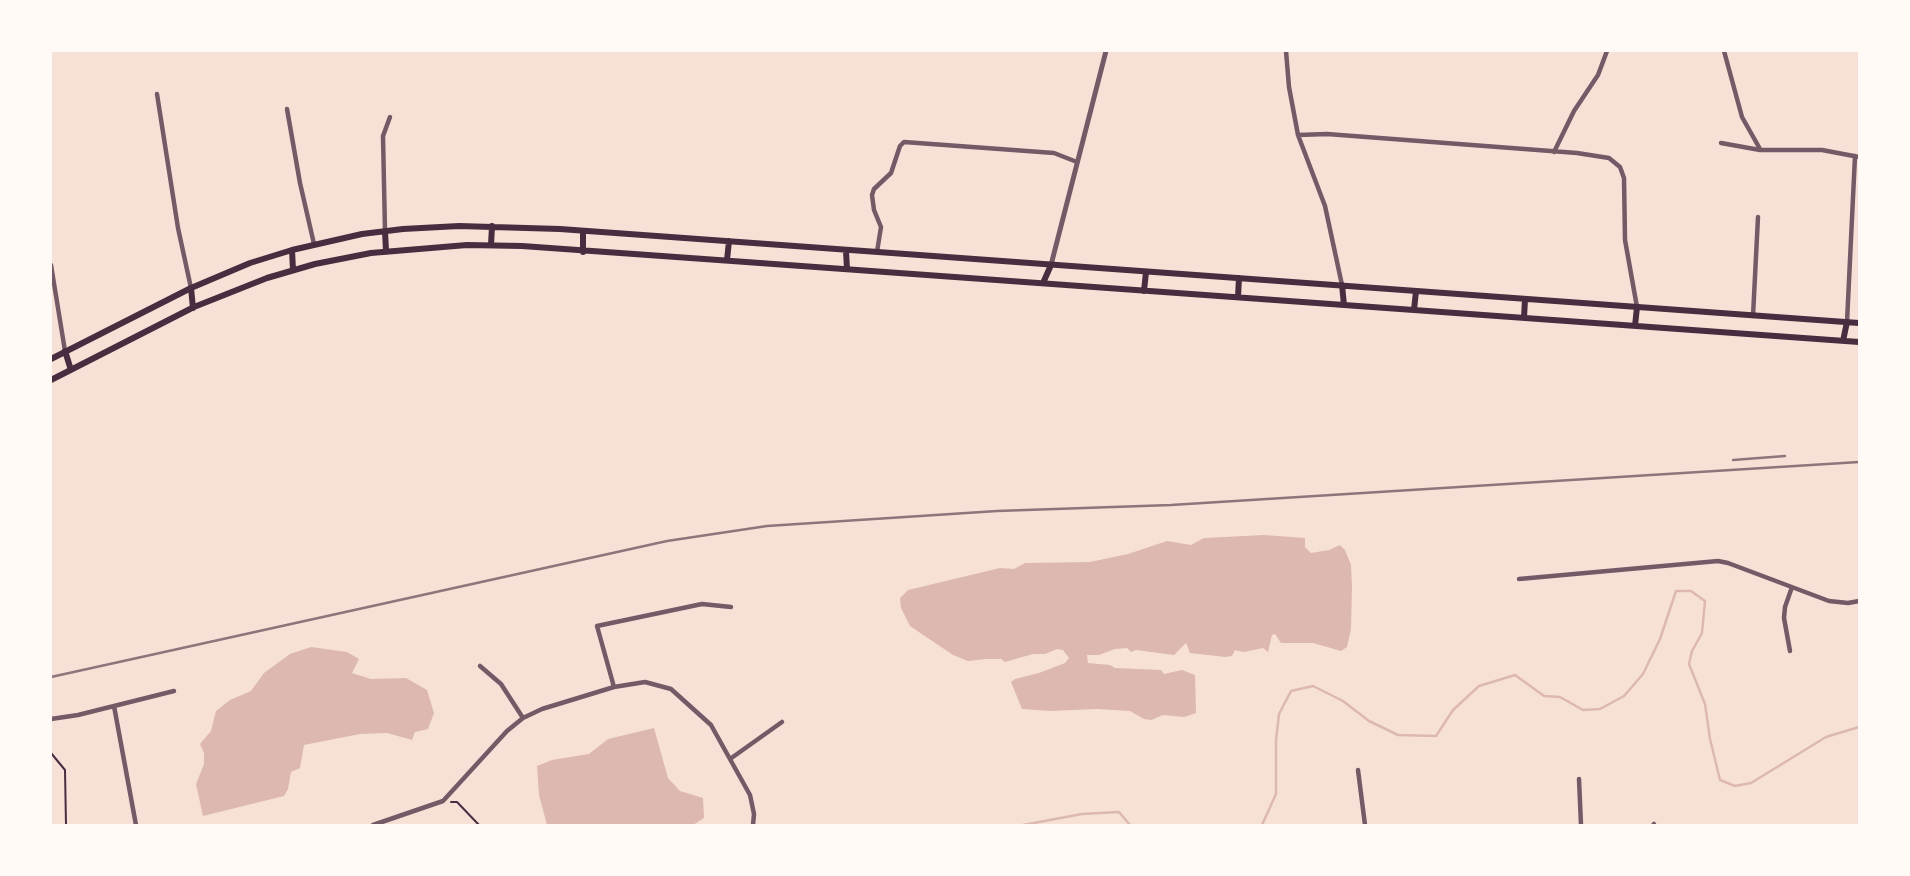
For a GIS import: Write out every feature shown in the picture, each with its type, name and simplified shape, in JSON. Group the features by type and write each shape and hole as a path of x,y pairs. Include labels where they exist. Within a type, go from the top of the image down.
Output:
{"main road":[{"path":"491,245 492,226"},
{"path":"51,359 191,288 250,263 314,244 385,231 429,227 492,226 583,231 1859,323"},
{"path":"385,231 386,251"},
{"path":"583,231 583,252"},
{"path":"727,260 729,242"},
{"path":"51,380 228,292 334,259 435,246 491,245 727,260 1859,342"},
{"path":"292,250 293,270"},
{"path":"846,251 847,269"},
{"path":"1043,283 1051,265"},
{"path":"1144,291 1146,272"},
{"path":"1238,297 1239,278"},
{"path":"1342,285 1344,305"},
{"path":"191,288 193,308"},
{"path":"1414,310 1416,291"},
{"path":"1524,318 1525,299"},
{"path":"1635,326 1637,307"},
{"path":"1753,316 1753,334"},
{"path":"1843,341 1847,322"},
{"path":"65,351 71,370"}],"street":[{"path":"1051,265 1106,51 1100,51"},
{"path":"1286,51 1289,88 1298,135 1325,206 1342,285"},
{"path":"1554,152 1574,111 1598,75 1607,51"},
{"path":"1724,51 1742,117 1760,149"},
{"path":"157,94 175,215 191,288"},
{"path":"287,108 314,244"},
{"path":"385,231 383,135 390,117"},
{"path":"1298,135 1327,134 1603,156 1620,167 1625,186 1625,240 1637,307"},
{"path":"877,252 881,227 874,210 872,195 874,189 891,173 900,146 904,142 1054,153 1077,162"},
{"path":"1721,143 1760,149 1822,150 1857,156 1847,322"},
{"path":"1753,316 1758,217"},
{"path":"51,265 65,351"},
{"path":"1519,579 1718,561 1829,601 1859,601"},
{"path":"1790,651 1784,618 1792,587"},
{"path":"614,687 597,626 702,604 731,607"},
{"path":"480,666 501,684 523,718"},
{"path":"373,825 443,801 507,731 523,718 542,709 614,687 646,682 671,689 711,724 750,795 753,825"},
{"path":"51,719 174,691"},
{"path":"114,706 136,825"},
{"path":"730,759 782,722"},
{"path":"1358,770 1365,825"},
{"path":"1579,779 1581,825"}],"path":[{"path":"51,752 65,770 66,825"},
{"path":"443,801 457,802 479,825"}],"shaded area":[{"path":"1264,535 1305,538 1305,547 1311,553 1340,545 1345,550 1351,565 1352,587 1351,629 1347,647 1341,651 1313,643 1281,643 1275,634 1272,635 1268,652 1263,648 1244,652 1235,650 1232,656 1225,657 1190,653 1186,643 1174,655 1136,650 1131,652 1127,648 1087,655 1088,663 1115,668 1161,670 1164,674 1182,670 1195,675 1196,713 1184,717 1163,715 1151,720 1130,711 1022,709 1011,682 1065,663 1069,658 1063,650 1057,649 1005,662 1001,659 968,661 953,655 910,626 901,608 900,598 908,590 1000,568 1014,569 1025,563 1090,562 1128,554 1167,541 1191,545 1204,538"},
{"path":"311,647 347,652 359,659 352,673 371,679 406,678 427,690 434,713 428,729 415,732 412,740 387,733 360,734 304,745 300,768 291,772 284,796 203,816 196,784 204,764 204,753 200,744 211,731 216,711 230,700 251,691 264,673 290,654"},
{"path":"654,728 668,778 680,791 703,798 704,818 693,825 547,825 539,795 537,766 552,760 589,754 608,739"}],"waterway":[{"path":"1262,825 1276,794 1279,714 1291,691 1313,686 1343,701 1369,721 1398,735 1436,736 1453,710 1479,686 1515,675 1544,696 1560,697 1583,710 1600,709 1624,696 1643,674 1660,639 1676,591 1691,591 1705,601 1702,633 1692,651 1689,664 1705,704 1720,780 1735,786 1751,783 1826,737 1859,727"},
{"path":"1023,825 1082,814 1119,812 1130,825"}],"railway":[{"path":"1733,460 1785,456"},
{"path":"51,677 667,541 767,526 997,511 1171,505 1859,462"}]}
